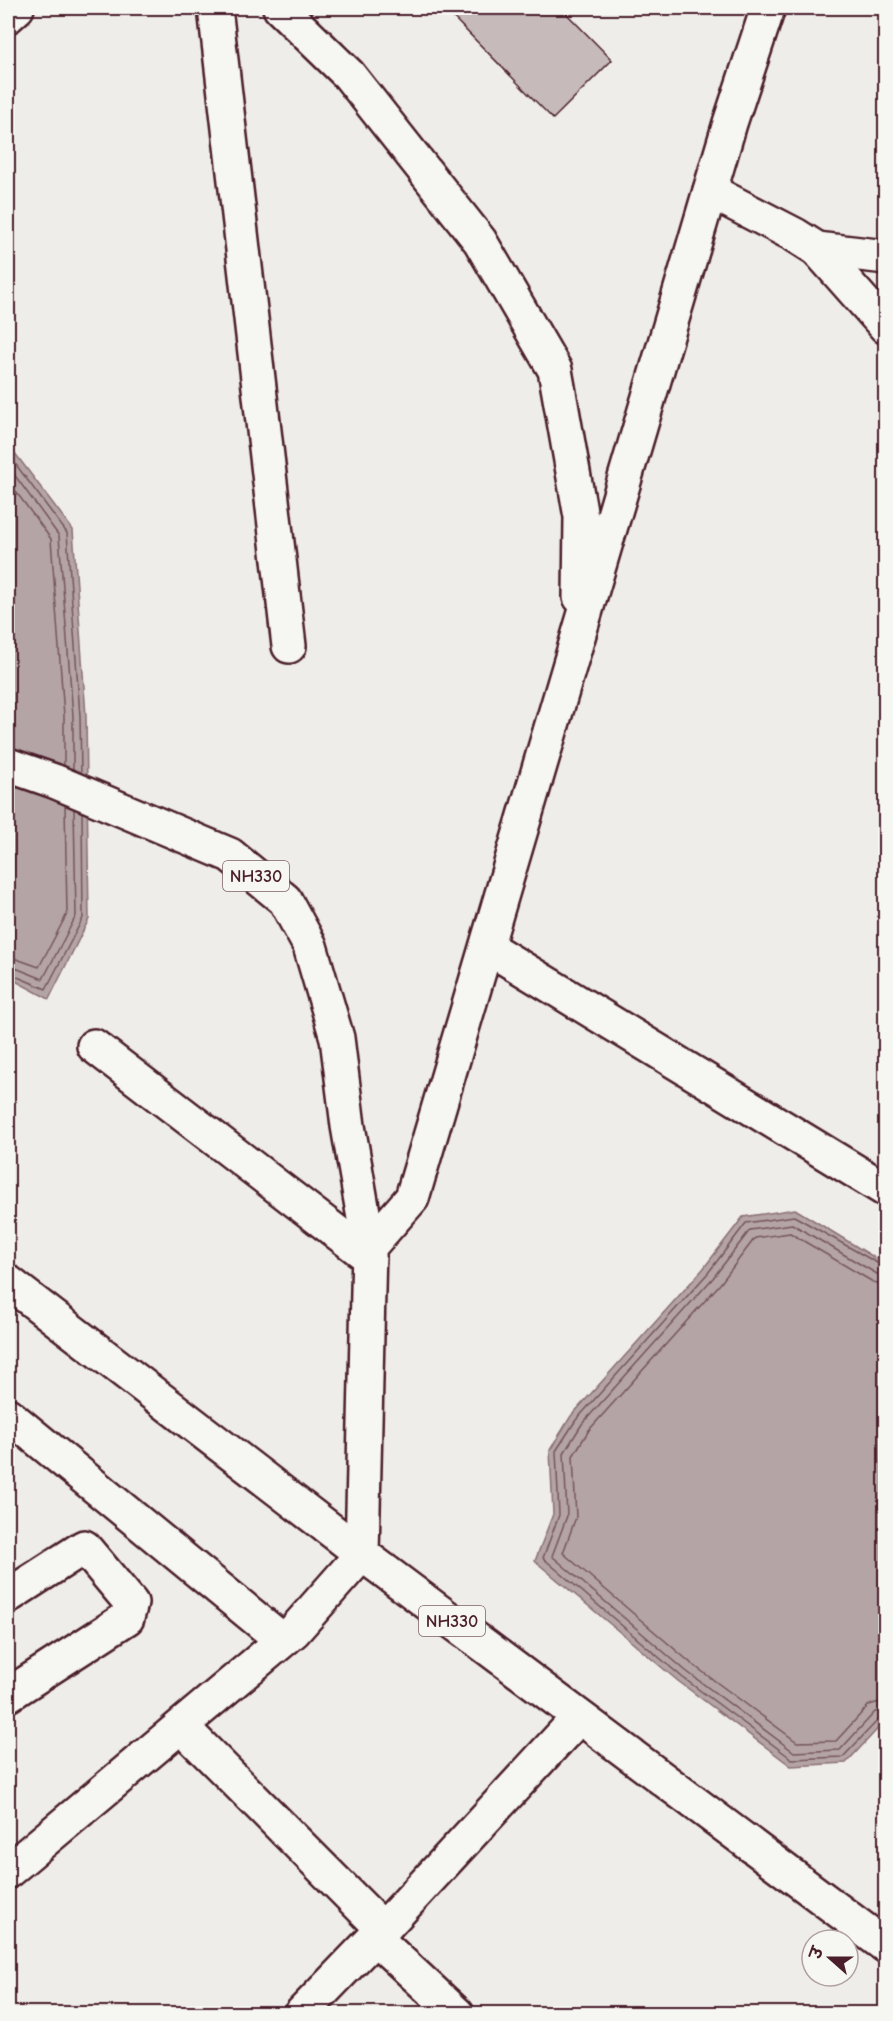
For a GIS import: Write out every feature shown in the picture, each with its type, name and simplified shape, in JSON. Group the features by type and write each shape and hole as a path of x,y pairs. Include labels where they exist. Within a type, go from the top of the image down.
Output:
{"main road":[{"path":"8,16 17,8"},
{"path":"216,8 289,646"},
{"path":"280,8 349,75 480,241 555,370 581,517 579,641"},
{"path":"94,1046 369,1252 412,1198 579,641 710,191 768,8"},
{"path":"710,191 817,249 885,327"},
{"path":"817,249 885,257"},
{"name":"NH330","path":"8,765 54,781 230,855 285,900 309,946 337,1038 348,1126 369,1252 362,1554 885,1946"},
{"path":"488,947 885,1190"},
{"path":"8,1282 362,1554 282,1640 182,1727 8,1871"},
{"path":"12,1428 282,1640"},
{"path":"8,1596 84,1547 131,1603 127,1617 8,1695"},
{"path":"301,2013 379,1934 579,1717"},
{"path":"182,1727 457,2013"}],"water":[{"path":"8,444 73,530 86,716 89,919 49,999 8,977"},
{"path":"795,1209 885,1264 886,1720 846,1763 791,1766 678,1681 535,1561 553,1514 550,1450 571,1416 703,1269 743,1217"}],"building":[{"path":"444,8 561,8 612,60 553,119"}]}
